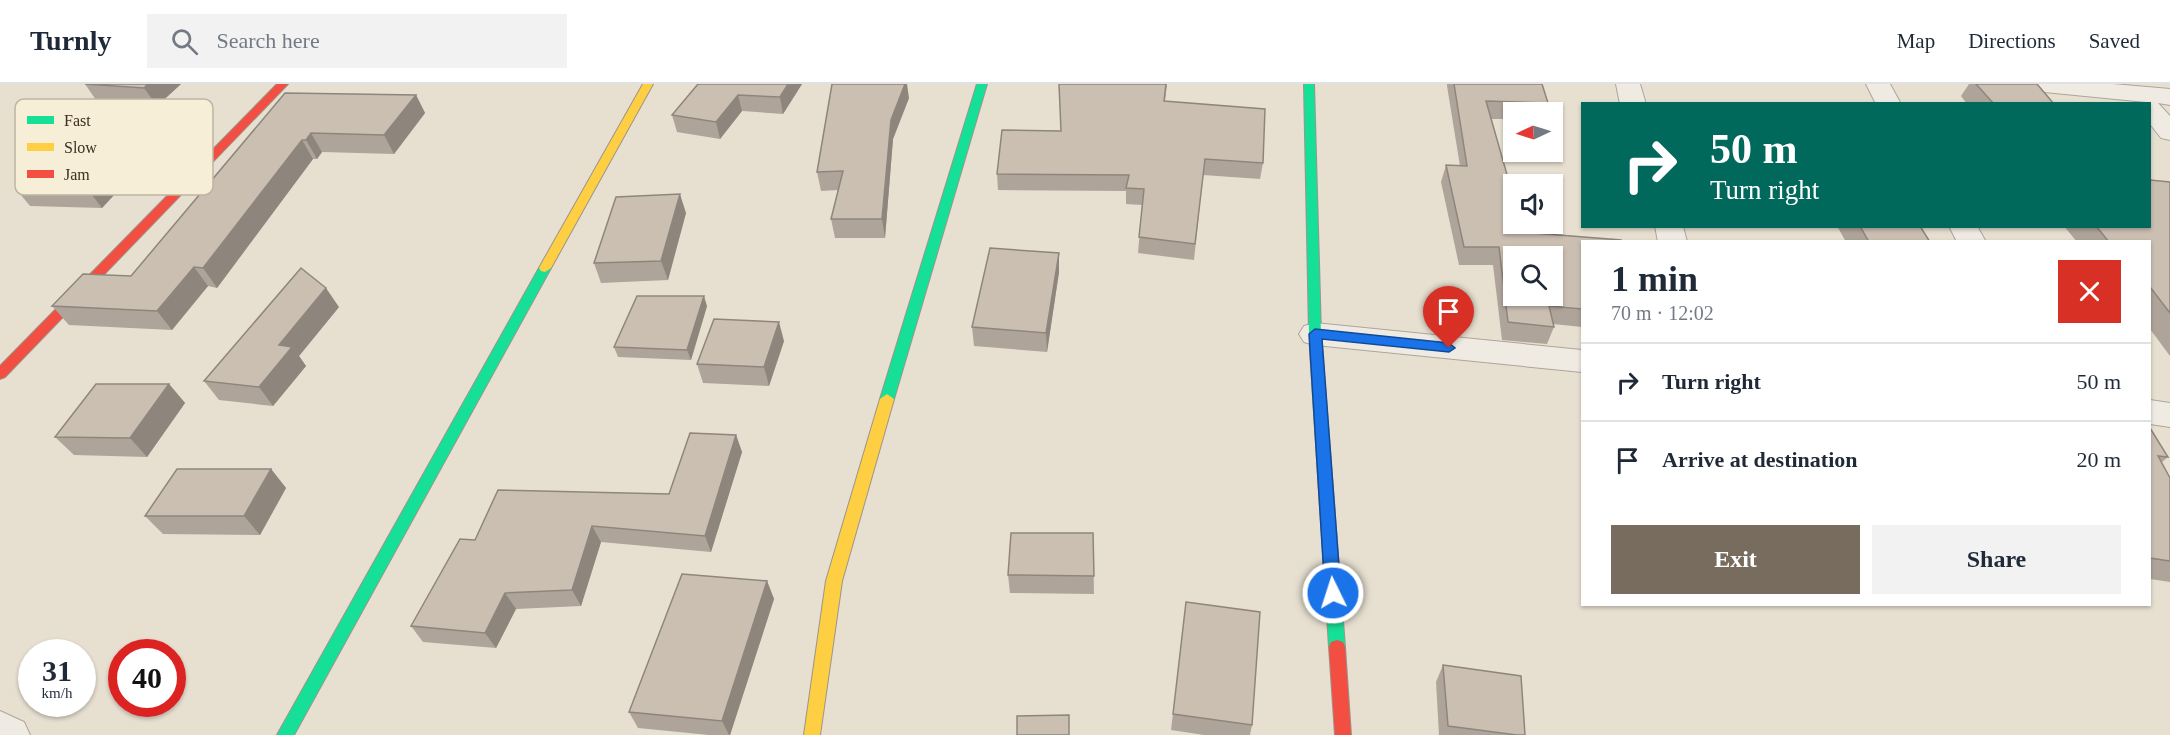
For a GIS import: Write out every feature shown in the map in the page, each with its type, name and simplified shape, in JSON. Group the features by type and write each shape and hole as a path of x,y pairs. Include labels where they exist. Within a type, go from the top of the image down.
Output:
{"street":[{"path":"213,156 283,84"},
{"path":"285,735 648,84"},
{"path":"812,735 834,581 844,542 982,84"},
{"path":"1309,84 1315,334 1343,735"},
{"path":"1628,84 1632,102"},
{"path":"1878,84 1888,102"},
{"path":"2034,84 2139,97 2170,97"},
{"path":"2151,111 2170,132"},
{"path":"0,374 175,195"},
{"path":"1315,334 1581,361"},
{"path":"2151,412 2170,415"},
{"path":"0,730 9,735"}],"building":[{"path":"85,84 148,84 144,88"},
{"path":"698,84 788,84 780,97 738,95 716,122 672,115"},
{"path":"832,84 905,84 891,120 882,219 831,219 843,171 817,172"},
{"path":"1059,84 1166,84 1164,101 1265,109 1263,163 1205,159 1195,244 1139,237 1144,189 1126,188 1129,175 997,174 1002,130 1061,131"},
{"path":"1454,84 1542,84 1548,102 1486,101 1507,174 1503,174 1503,234 1547,234 1621,240 1581,240 1581,309 1549,306 1563,306 1563,246 1503,246 1503,280 1499,247 1464,247 1446,165 1467,166"},
{"path":"1976,84 2037,84 2052,102 1992,102"},
{"path":"285,93 416,95 384,135 311,133 306,140 302,140 203,268 194,267 157,311 52,306 83,274 131,276 199,195 213,195 213,179"},
{"path":"2151,180 2170,182 2170,313 2151,288 2151,240 2107,240 2098,228 2151,228"},
{"path":"680,194 661,261 594,263 616,197"},
{"path":"1861,228 1921,228 1929,240 1868,240"},
{"path":"990,248 1059,253 1046,333 972,327"},
{"path":"301,268 326,288 279,345 292,347 259,387 204,381"},
{"path":"637,296 704,296 687,350 614,347"},
{"path":"1506,306 1549,306 1554,327 1508,322"},
{"path":"714,319 779,322 764,367 697,364"},
{"path":"96,384 169,384 130,438 55,437"},
{"path":"2151,430 2168,457 2158,456 2170,478 2170,561 2151,558"},
{"path":"690,433 736,435 705,536 592,526 572,590 505,593 485,633 411,626 460,539 475,540 498,490 669,494"},
{"path":"177,469 271,469 244,516 145,516"},
{"path":"1011,533 1093,533 1094,576 1008,575"},
{"path":"682,574 767,581 722,721 629,712"},
{"path":"1186,602 1260,612 1252,725 1173,714"},
{"path":"1443,665 1521,676 1525,735 1448,726"},
{"path":"1069,715 1069,735 1017,735 1017,716"}],"traffic: fast":[{"path":"887,399 982,84"},
{"path":"1309,84 1315,334 1337,647"},
{"path":"285,735 545,268"}],"traffic: slow":[{"path":"545,268 648,84"},
{"path":"812,735 834,581 887,399"}],"traffic: jam":[{"path":"213,156 283,84"},
{"path":"0,374 175,195"},
{"path":"1337,647 1343,735"}],"route":[{"path":"1333,593 1315,334 1449,348"}]}
